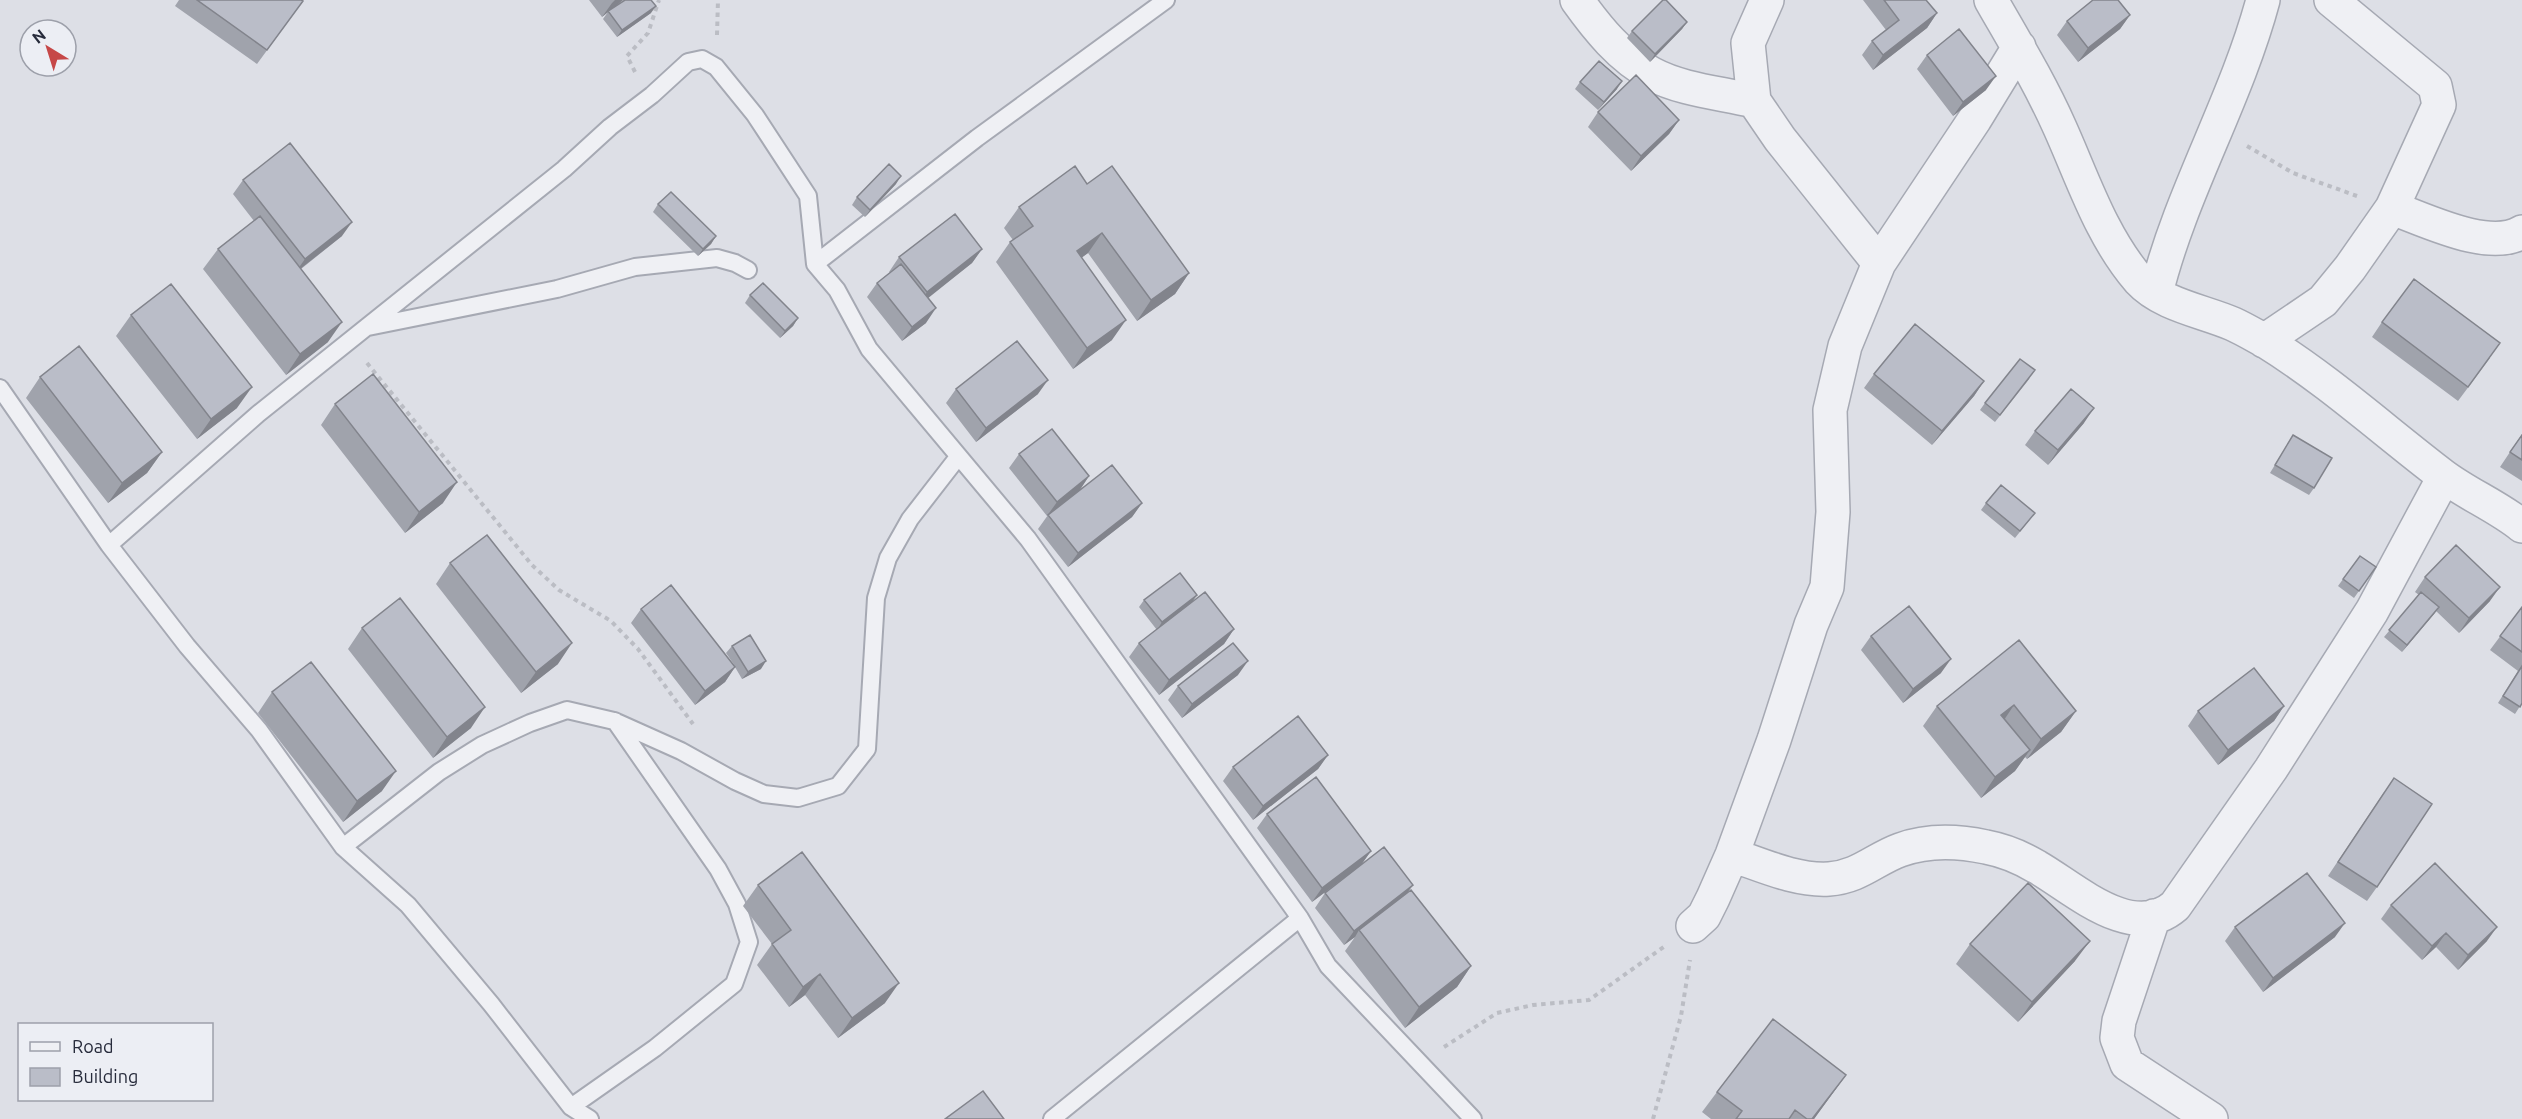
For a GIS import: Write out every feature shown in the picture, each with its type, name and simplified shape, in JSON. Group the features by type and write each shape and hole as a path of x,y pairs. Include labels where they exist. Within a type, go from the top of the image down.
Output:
{"street":[{"path":"1577,0 1622,53 1653,76 1678,85 1754,101"},
{"path":"1767,0 1749,42 1754,101 1780,139 1879,263"},
{"path":"1991,0 2019,47 2060,126 2096,212 2124,260 2141,281 2156,294 2234,324 2264,341 2323,379 2444,477 2507,514 2522,526"},
{"path":"2156,294 2167,250 2238,77 2263,0"},
{"path":"2264,341 2323,301 2350,268 2392,208 2439,105 2435,86 2331,0"},
{"path":"1693,926 1708,907 1732,855 1774,740 1811,625 1827,587 1833,512 1830,410 1845,346 1879,263 1975,119 2019,47"},
{"path":"2392,208 2474,236 2518,240"},
{"path":"1732,855 1798,876 1829,879 1864,870 1900,850 1948,841 1988,847 2035,866 2083,897 2125,917 2139,918 2166,914 2175,906 2271,769 2372,611 2444,477"},
{"path":"2154,916 2119,1021 2117,1038 2127,1064 2211,1119"}],"lane":[{"path":"815,264 977,138 1166,0"},
{"path":"109,545 258,414 564,170 610,127 652,95 688,62 702,58 716,67 755,115 808,196 815,264 837,290 869,349 1028,539 1300,918 1328,966 1473,1119"},
{"path":"364,328 557,289 635,267 717,258 735,263 748,270"},
{"path":"0,388 109,545 187,646 260,730 343,847 408,905 491,1004 571,1107 590,1119"},
{"path":"343,847 439,772 482,745 530,723 567,710 614,721 681,751 764,794 798,798 838,786 867,749 876,598 888,558 910,519 958,457"},
{"path":"571,1107 655,1048 734,984 749,942 737,904 718,869 614,721"},
{"path":"1052,1119 1300,918"}],"path":[{"path":"652,95 638,78 627,56 648,33 659,0"},
{"path":"2221,121 2259,155 2293,173 2392,208"},
{"path":"349,341 532,565 558,590 611,621 638,649 695,726"},
{"path":"1420,1062 1497,1013 1533,1005 1589,1000 1693,926"},
{"path":"1653,1119 1689,978 1693,926"}],"building":[{"path":"197,0 301,0 303,1 267,50"},
{"path":"625,0 651,0 656,6 622,30 608,11"},
{"path":"1663,0 1666,0 1687,22 1655,54 1632,31"},
{"path":"1884,0 1926,0 1937,13 1883,55 1872,41 1899,20"},
{"path":"2093,0 2118,0 2130,15 2088,48 2067,21"},
{"path":"1959,29 1996,76 1963,102 1927,55"},
{"path":"1599,61 1622,81 1604,102 1580,82"},
{"path":"1636,75 1679,120 1641,156 1598,112"},
{"path":"290,143 352,222 305,259 243,180"},
{"path":"889,164 901,176 870,210 857,197"},
{"path":"1075,166 1087,184 1112,166 1189,273 1151,300 1102,233 1077,251 1126,320 1087,348 1010,242 1033,226 1019,207"},
{"path":"671,192 716,236 703,249 658,204"},
{"path":"955,214 982,249 927,292 899,257"},
{"path":"260,216 342,322 300,354 218,249"},
{"path":"901,264 936,308 912,327 877,283"},
{"path":"2414,279 2500,343 2468,387 2382,322"},
{"path":"763,283 798,318 785,331 750,295"},
{"path":"171,284 252,387 211,419 131,315"},
{"path":"1915,324 1984,381 1942,431 1874,374"},
{"path":"1017,341 1048,380 986,428 956,389"},
{"path":"79,346 162,452 122,483 40,377"},
{"path":"2020,359 2035,370 2000,415 1985,403"},
{"path":"373,374 457,482 419,512 335,404"},
{"path":"2071,389 2094,408 2058,450 2035,431"},
{"path":"1052,429 1089,476 1057,502 1019,454"},
{"path":"2293,435 2332,458 2314,488 2275,465"},
{"path":"2522,435 2522,460 2510,452"},
{"path":"1112,465 1142,503 1078,553 1048,515"},
{"path":"2001,485 2035,513 2020,531 1986,503"},
{"path":"487,535 572,643 536,672 450,563"},
{"path":"2456,545 2500,587 2469,618 2425,577"},
{"path":"2360,556 2376,567 2359,591 2343,579"},
{"path":"1180,573 1197,595 1162,622 1144,600"},
{"path":"671,585 735,667 705,691 641,609"},
{"path":"1205,592 1234,629 1169,680 1139,643"},
{"path":"2421,592 2439,607 2407,645 2389,630"},
{"path":"400,598 485,707 447,737 362,628"},
{"path":"1909,606 1951,659 1913,689 1871,636"},
{"path":"2522,607 2522,652 2500,636"},
{"path":"750,635 766,661 748,672 732,646"},
{"path":"2019,640 2076,711 2041,739 2014,705 2001,715 2030,750 1995,777 1937,706"},
{"path":"1233,643 1248,661 1192,704 1178,686"},
{"path":"311,662 396,771 357,801 272,692"},
{"path":"2522,666 2522,703 2520,707 2503,696"},
{"path":"2254,668 2284,706 2228,750 2198,711"},
{"path":"1298,716 1328,755 1263,806 1233,767"},
{"path":"1316,777 1371,851 1322,888 1267,814"},
{"path":"2394,778 2432,804 2377,887 2338,862"},
{"path":"1384,847 1413,885 1354,931 1325,893"},
{"path":"802,852 899,983 852,1018 820,974 803,987 772,944 791,930 758,885"},
{"path":"2435,863 2497,927 2468,955 2446,933 2432,946 2391,905"},
{"path":"2307,873 2345,923 2273,978 2235,927"},
{"path":"2028,883 2090,941 2032,1002 1970,944"},
{"path":"1411,890 1471,966 1419,1007 1359,930"},
{"path":"1773,1019 1846,1075 1812,1119 1807,1119 1795,1110 1789,1119 1736,1119 1742,1111 1717,1092"},
{"path":"983,1091 1004,1119 945,1119"}]}
